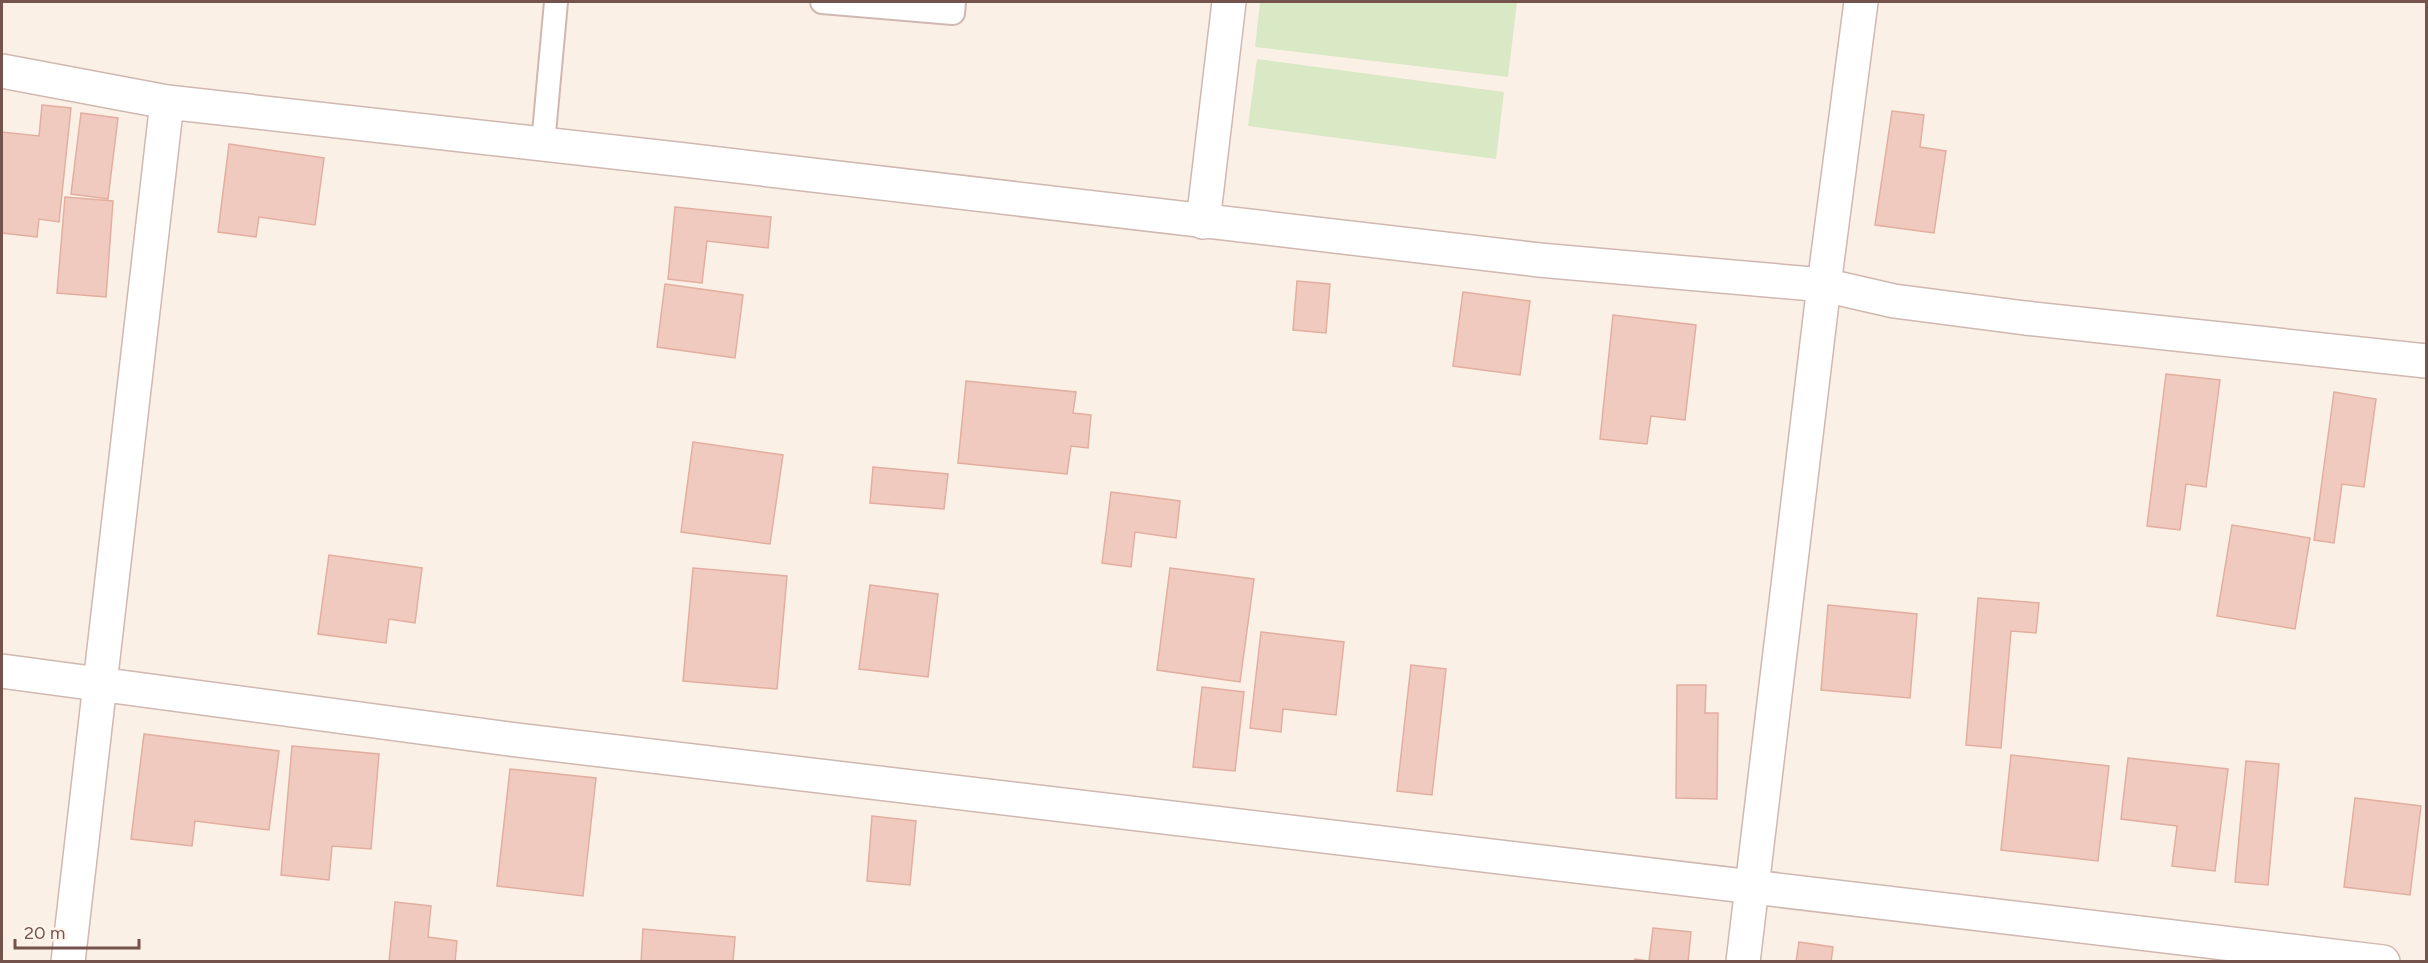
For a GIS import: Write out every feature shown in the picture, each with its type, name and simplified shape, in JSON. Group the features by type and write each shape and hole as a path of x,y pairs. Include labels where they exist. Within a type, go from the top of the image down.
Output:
{"street":[{"path":"1203,222 1229,2"},
{"path":"1743,962 1824,285 1861,2"},
{"path":"2,71 167,102 1539,260 1824,285 1893,301 2025,318 2427,361"},
{"path":"68,962 167,102"},
{"path":"2,671 509,739 2383,962"}],"lane":[{"path":"543,144 556,2"},
{"path":"822,2 953,13 954,2"}],"green space":[{"path":"1260,2 1517,2 1508,77 1255,47"},
{"path":"1257,59 1504,92 1496,159 1248,126"}],"building":[{"path":"42,105 71,108 59,222 39,219 37,237 2,233 2,132 39,136"},
{"path":"1892,111 1924,115 1920,147 1946,151 1934,233 1875,225"},
{"path":"81,113 118,118 108,199 71,194"},
{"path":"229,144 324,158 315,225 259,217 256,237 218,232"},
{"path":"65,197 113,201 106,297 57,293"},
{"path":"675,207 771,217 768,248 707,241 702,283 668,279"},
{"path":"1297,281 1330,284 1326,333 1293,330"},
{"path":"665,284 743,295 735,358 657,347"},
{"path":"1463,292 1530,301 1520,375 1453,366"},
{"path":"1613,315 1696,325 1685,420 1651,416 1647,444 1600,439"},
{"path":"2166,374 2220,380 2206,487 2186,484 2180,530 2147,526"},
{"path":"966,381 1076,392 1073,413 1091,415 1088,448 1071,446 1067,474 958,463"},
{"path":"2334,392 2376,399 2364,487 2342,484 2334,543 2314,540"},
{"path":"693,442 783,455 770,544 681,532"},
{"path":"873,467 948,474 944,509 870,503"},
{"path":"1111,492 1180,501 1176,538 1135,532 1131,567 1102,563"},
{"path":"2232,525 2310,538 2295,629 2217,616"},
{"path":"329,555 422,568 415,623 389,619 386,643 318,634"},
{"path":"693,568 787,576 777,689 683,681"},
{"path":"1170,568 1254,579 1240,682 1157,670"},
{"path":"870,585 938,594 928,677 859,669"},
{"path":"1978,598 2039,603 2036,633 2011,631 2001,748 1966,745"},
{"path":"1828,605 1917,614 1910,698 1821,690"},
{"path":"1261,632 1344,642 1336,715 1283,709 1281,732 1250,728"},
{"path":"1411,665 1446,669 1432,795 1397,791"},
{"path":"1677,685 1706,685 1705,713 1718,713 1717,799 1676,798"},
{"path":"1202,687 1244,692 1235,771 1193,767"},
{"path":"144,734 279,751 269,830 195,821 192,846 131,839"},
{"path":"292,746 379,754 371,849 332,846 329,880 281,875"},
{"path":"2011,755 2109,766 2098,861 2001,850"},
{"path":"2128,758 2228,769 2215,871 2172,866 2177,826 2121,819"},
{"path":"2246,761 2279,764 2268,885 2235,882"},
{"path":"510,769 596,778 583,896 497,886"},
{"path":"2355,798 2421,806 2410,895 2344,887"},
{"path":"872,816 916,821 910,885 867,881"},
{"path":"395,902 431,906 428,937 457,941 455,962 389,962"},
{"path":"1653,928 1691,932 1688,962 1635,962 1635,959 1649,961"},
{"path":"643,929 735,937 733,962 641,962"},
{"path":"1799,942 1833,947 1831,962 1796,962"}]}
